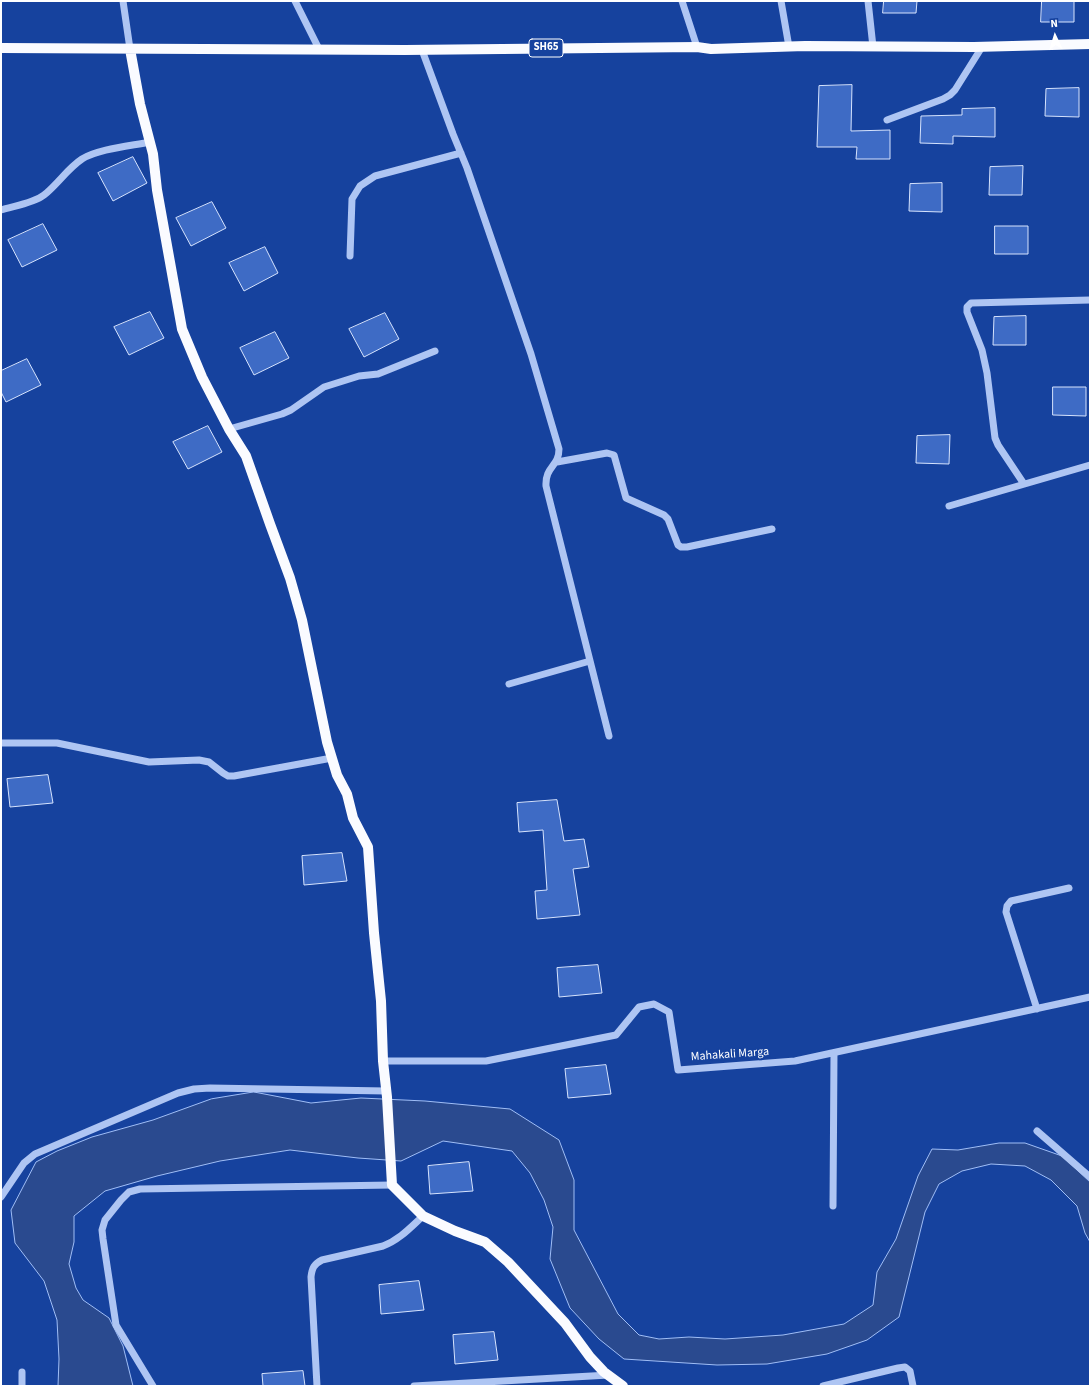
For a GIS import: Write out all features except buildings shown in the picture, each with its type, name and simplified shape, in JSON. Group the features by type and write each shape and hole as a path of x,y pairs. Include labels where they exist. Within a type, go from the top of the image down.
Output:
{"main road":[{"name":"SH65","path":"1,48 422,50 711,49 789,47 982,47 1090,44"},
{"path":"130,49 140,104 153,154 157,190 182,329 202,377 229,429 246,456 290,578 302,620 327,742 337,775 347,794 354,818 368,847 374,933 381,1001 383,1061 387,1094 392,1184 423,1216 455,1231 485,1242 508,1262 565,1323 590,1357 609,1376 623,1386"}],"street":[{"path":"123,1 130,49"},
{"path":"295,1 319,49"},
{"path":"682,1 698,48"},
{"path":"781,1 789,47"},
{"path":"868,1 873,47"},
{"path":"887,120 943,100 950,96 982,47"},
{"path":"422,50 452,134 467,168 531,354 559,449 557,462 548,472 546,486 609,736"},
{"path":"1,210 34,201 44,196 68,170 82,159 97,152 150,142"},
{"path":"350,256 352,199 360,186 375,176 461,153"},
{"path":"1024,484 998,446 995,438 987,373 982,350 967,312 967,307 971,303 1090,300"},
{"path":"229,429 291,410 324,386 359,376 378,374 435,351"},
{"path":"557,462 607,453 614,455 626,498 664,515 668,519 680,547 687,547 772,529"},
{"path":"949,506 1090,465"},
{"path":"509,684 590,661"},
{"path":"1,743 57,743 149,762 200,760 209,762 228,776 332,758"},
{"path":"1038,1009 1006,912 1007,906 1011,900 1069,888"},
{"name":"Mahakali Marga","path":"383,1061 486,1061 616,1035 639,1007 654,1004 669,1012 678,1070 795,1061 1090,997"},
{"path":"834,1053 834,1206"},
{"path":"1,1197 24,1163 35,1154 178,1093 194,1089 210,1088 387,1094"},
{"path":"1037,1131 1090,1178"},
{"path":"153,1386 116,1325 103,1239 102,1230 105,1220 129,1192 140,1189 392,1184"},
{"path":"317,1386 311,1277 312,1269 315,1264 322,1260 392,1243 423,1216"},
{"path":"823,1386 905,1367 910,1371 914,1386"},
{"path":"22,1372 22,1386"},
{"path":"414,1386 609,1376"}],"water":[{"path":"254,1092 311,1103 361,1098 425,1101 510,1109 559,1140 574,1180 574,1230 618,1314 639,1335 659,1339 689,1337 725,1339 783,1335 844,1324 873,1305 877,1272 896,1239 918,1176 932,1149 958,1150 999,1143 1025,1143 1062,1156 1090,1182 1090,1242 1085,1233 1077,1206 1051,1180 1025,1166 991,1164 962,1171 939,1184 925,1212 899,1317 867,1340 827,1354 767,1364 717,1365 624,1359 599,1339 570,1308 550,1259 553,1227 544,1200 530,1173 512,1151 443,1141 401,1161 358,1158 290,1150 220,1161 157,1176 105,1191 74,1216 74,1242 69,1264 76,1288 83,1300 109,1318 123,1346 133,1386 58,1386 59,1359 57,1320 44,1281 15,1243 11,1210 36,1162 57,1151 92,1137 153,1120 211,1099"}]}
